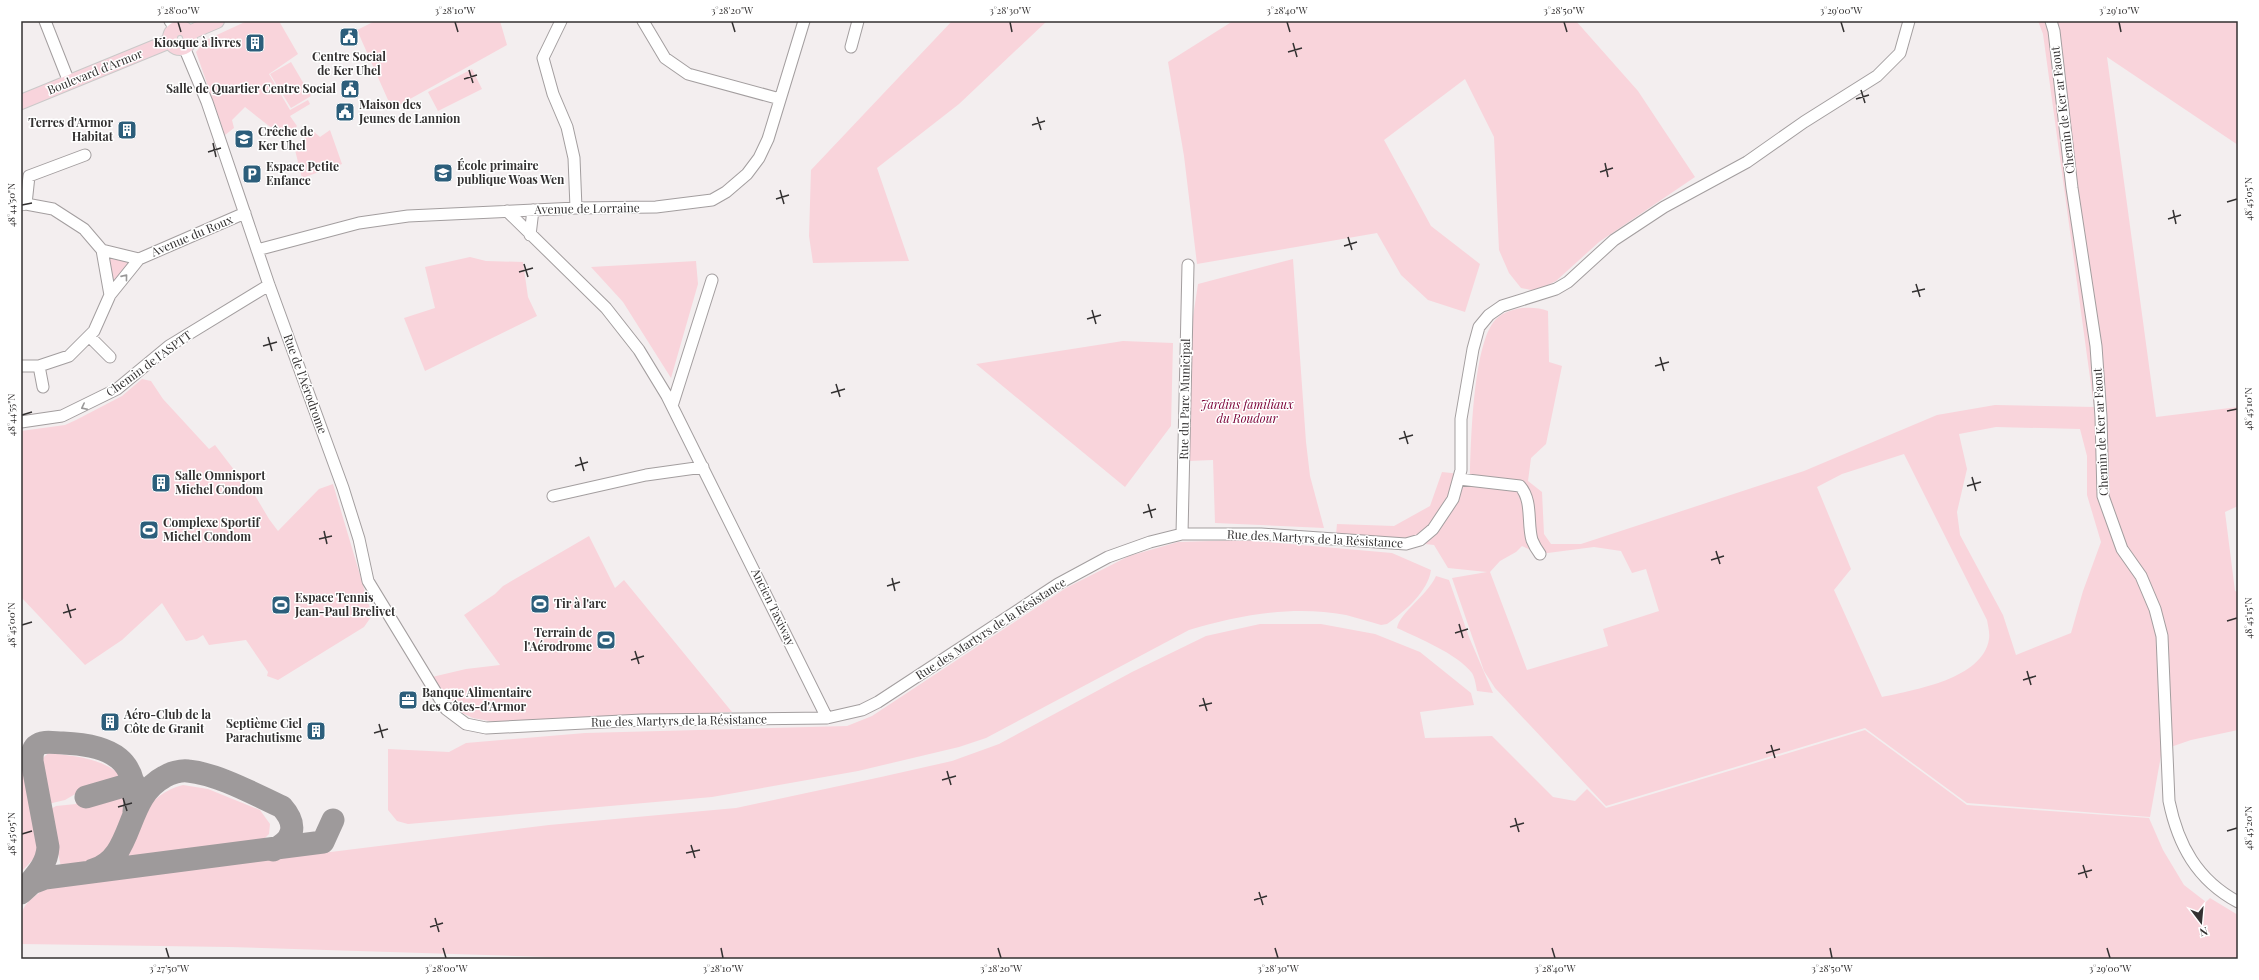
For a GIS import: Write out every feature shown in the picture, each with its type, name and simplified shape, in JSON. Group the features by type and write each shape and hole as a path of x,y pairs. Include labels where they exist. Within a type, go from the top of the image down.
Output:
{"main road":[{"path":"189,32 217,21"},
{"path":"181,27 189,32 189,43 184,47 174,46 171,30 181,27"},
{"name":"Boulevard d'Armor","path":"21,102 69,82 171,30"}],"street":[{"path":"45,21 69,82"},
{"path":"561,21 543,58 553,94 567,126 574,158 576,208"},
{"name":"Avenue de Lorraine","path":"257,250 359,223 416,216 576,208 656,207 712,200 726,192 747,174 759,158 768,139 804,21"},
{"path":"851,47 858,21"},
{"name":"Rue des Martyrs de la Résistance","path":"446,709 466,724 486,728 642,720 827,718 862,710 878,702 1058,584 1108,557 1150,542 1182,534 1261,534 1406,544 1420,540 1433,529 1453,499 1461,470 1462,419 1473,349 1479,327 1489,315 1502,306 1556,289 1568,282 1614,240 1664,207 1747,162 1804,122 1877,76 1900,53 1908,21"},
{"name":"Chemin de Ker ar Faout","path":"2050,21 2054,31 2072,188 2096,346 2101,417 2103,496 2122,549 2141,576 2147,589 2155,609 2162,636 2169,801 2174,824 2183,848 2199,873 2221,893 2238,902"},
{"path":"645,22 665,58 688,74 780,99"},
{"name":"Rue de l'Aérodrome","path":"184,47 207,102 269,285 343,488 359,540 368,581 446,709"},
{"path":"85,155 29,176 24,205 53,209 84,229 102,250 110,295"},
{"path":"530,235 533,210"},
{"name":"Ancien Taxiway","path":"507,211 606,308 639,350 672,406 718,496 827,718"},
{"name":"Avenue du Roux","path":"21,366 39,366 69,356 94,330 110,295 139,259 245,214"},
{"name":"Avenue du Roux","path":"102,250 139,259"},
{"name":"Rue du Parc Municipal","path":"1182,534 1188,265"},
{"path":"672,406 712,280"},
{"name":"Chemin de l'ASPTT","path":"21,422 62,416 118,388 169,346 269,285"},
{"path":"88,336 110,357"},
{"path":"39,366 43,387"},
{"path":"553,496 646,476 703,467"},
{"path":"1459,479 1520,486 1524,491 1528,504 1532,542 1540,554"}],"green space":[{"path":"247,21 279,21 298,54 269,74 290,110 308,100 310,104 290,116 297,126 289,136 269,126 245,107 232,120 234,128 225,135 196,52 206,40"},
{"path":"375,21 500,21 507,45 392,109 357,30"},
{"path":"952,21 1047,21 959,104 877,168 909,261 813,263 809,236 811,170"},
{"path":"1233,21 1576,21 1638,91 1695,177 1599,242 1556,281 1536,291 1521,288 1509,273 1499,250 1494,137 1465,79 1384,140 1431,226 1480,264 1465,312 1428,300 1401,275 1377,233 1197,264 1184,156 1168,62"},
{"path":"2038,21 2238,21 2238,145 2107,57 2156,417 2238,407 2238,506 2225,512 2235,591 2238,592 2238,730 2191,740 2162,750 2150,817 1967,803 1865,728 1606,806 1495,688 1484,671 1452,578 1487,572 1448,568 1434,545 1336,534 1337,524 1394,526 1430,506 1442,472 1470,475 1475,393 1482,348 1488,331 1496,319 1507,312 1521,308 1535,308 1548,311 1549,362 1562,366 1546,444 1531,458 1528,481 1542,492 1544,534 1551,544 1581,544 1804,471 1937,415 1995,405 2094,407 2043,34","holes":["1996,427 2080,429 2087,456 2087,495 2101,542 2083,591 2071,633 2016,655 2003,615 1960,535 1957,512 1967,469 1959,434","1904,454 1987,620 1989,639 1984,653 1974,664 1961,673 1928,686 1882,697 1834,590 1851,569 1817,487 1842,474","1522,546 1540,554 1594,547 1621,551 1632,573 1646,569 1659,611 1603,629 1608,646 1527,670 1490,572 1500,561 1516,552"]},
{"path":"291,62 311,96 291,108 270,74"},
{"path":"472,69 482,89 438,111 428,92"},
{"path":"311,129 320,137 330,130 342,164 302,178 295,150"},
{"path":"470,257 486,261 523,262 528,297 537,316 425,371 404,318 435,308 425,267"},
{"path":"107,258 134,263 114,281"},
{"name":"Jardins familiaux du Roudour","path":"1293,259 1306,442 1310,476 1324,528 1215,523 1213,460 1188,461 1191,330 1198,284"},
{"path":"696,261 698,284 671,378 623,302 591,267"},
{"path":"1123,341 1173,343 1171,426 1125,487 976,364"},
{"name":"Complexe Sportif Michel Condom","path":"142,379 151,381 163,399 209,449 215,445 238,475 250,487 278,531 319,489 333,484 371,612 371,617 364,627 278,680 267,676 268,672 246,640 209,645 203,635 197,639 186,641 162,603 122,640 85,665 21,597 21,431 65,425 122,396"},
{"path":"589,536 615,588 624,580 732,712 495,722 473,718 456,710 432,677 466,669 500,665 464,615 495,594 503,586"},
{"path":"1243,540 1392,553 1431,570 1429,578 1420,594 1401,614 1387,624 1381,625 1346,615 1326,612 1286,611 1247,616 1189,630 986,738 959,747 858,771 712,797 408,824 397,821 388,810 388,749 449,752 466,743 585,733 847,726 872,716 1066,588 1129,556 1178,542"},
{"path":"1436,576 1449,580 1469,637 1493,693 1477,691 1472,673 1457,659 1437,647 1397,628 1403,616 1427,590"},
{"path":"1260,624 1321,624 1375,634 1420,652 1471,693 1474,705 1420,712 1425,738 1492,736 1553,797 1575,801 1587,789 1606,808 1865,730 1967,805 2149,818 2163,850 2184,885 2206,902 2210,898 2238,915 2238,959 609,959 229,947 21,944 21,916 23,910 30,900 47,887 549,825 736,808 952,761 999,744 1132,672 1206,636"},
{"path":"49,753 79,757 98,762 116,771 123,778 83,790 88,805 128,791 127,809 116,840 104,856 94,863 61,867 49,810 56,806 76,804 77,793 65,800 48,804 40,769 44,757"},
{"path":"21,756 26,764 40,840 38,850 34,858 21,872"},
{"path":"183,785 208,789 260,810 270,824 269,834 261,842 125,859 138,824 151,804 159,796"}],"taxiway":[{"path":"26,887 44,864 48,847 32,761 33,751 36,746 49,742 80,744 95,747 119,758 127,767 132,779 135,794 134,812"},
{"path":"93,870 106,863 116,853 123,841 135,812 151,787 166,776 182,771 200,773 224,780 282,807 290,820 292,826 291,832 286,842 273,850"},
{"path":"86,797 134,783"},
{"path":"21,893 32,883 45,878 323,842 333,820"}],"place":[{"name":"Centre Social de Ker Uhel","path":"349,37"},
{"name":"Kiosque à livres","path":"255,43"},
{"name":"Salle de Quartier Centre Social","path":"350,89"},
{"name":"Maison des Jeunes de Lannion","path":"345,112"},
{"name":"Terres d'Armor Habitat","path":"127,130"},
{"name":"Crêche de Ker Uhel","path":"244,139"},
{"name":"École primaire publique Woas Wen","path":"443,173"},
{"name":"Espace Petite Enfance","path":"252,174"},
{"name":"Salle Omnisport Michel Condom","path":"161,483"},
{"name":"Complexe Sportif Michel Condom","path":"149,530"},
{"name":"Tir à l'arc","path":"540,604"},
{"name":"Espace Tennis Jean-Paul Brelivet","path":"281,605"},
{"name":"Terrain de l'Aérodrome","path":"606,640"},
{"name":"Banque Alimentaire des Côtes-d'Armor","path":"408,700"},
{"name":"Aéro-Club de la Côte de Granit","path":"110,722"},
{"name":"Septième Ciel Parachutisme","path":"316,731"}]}
